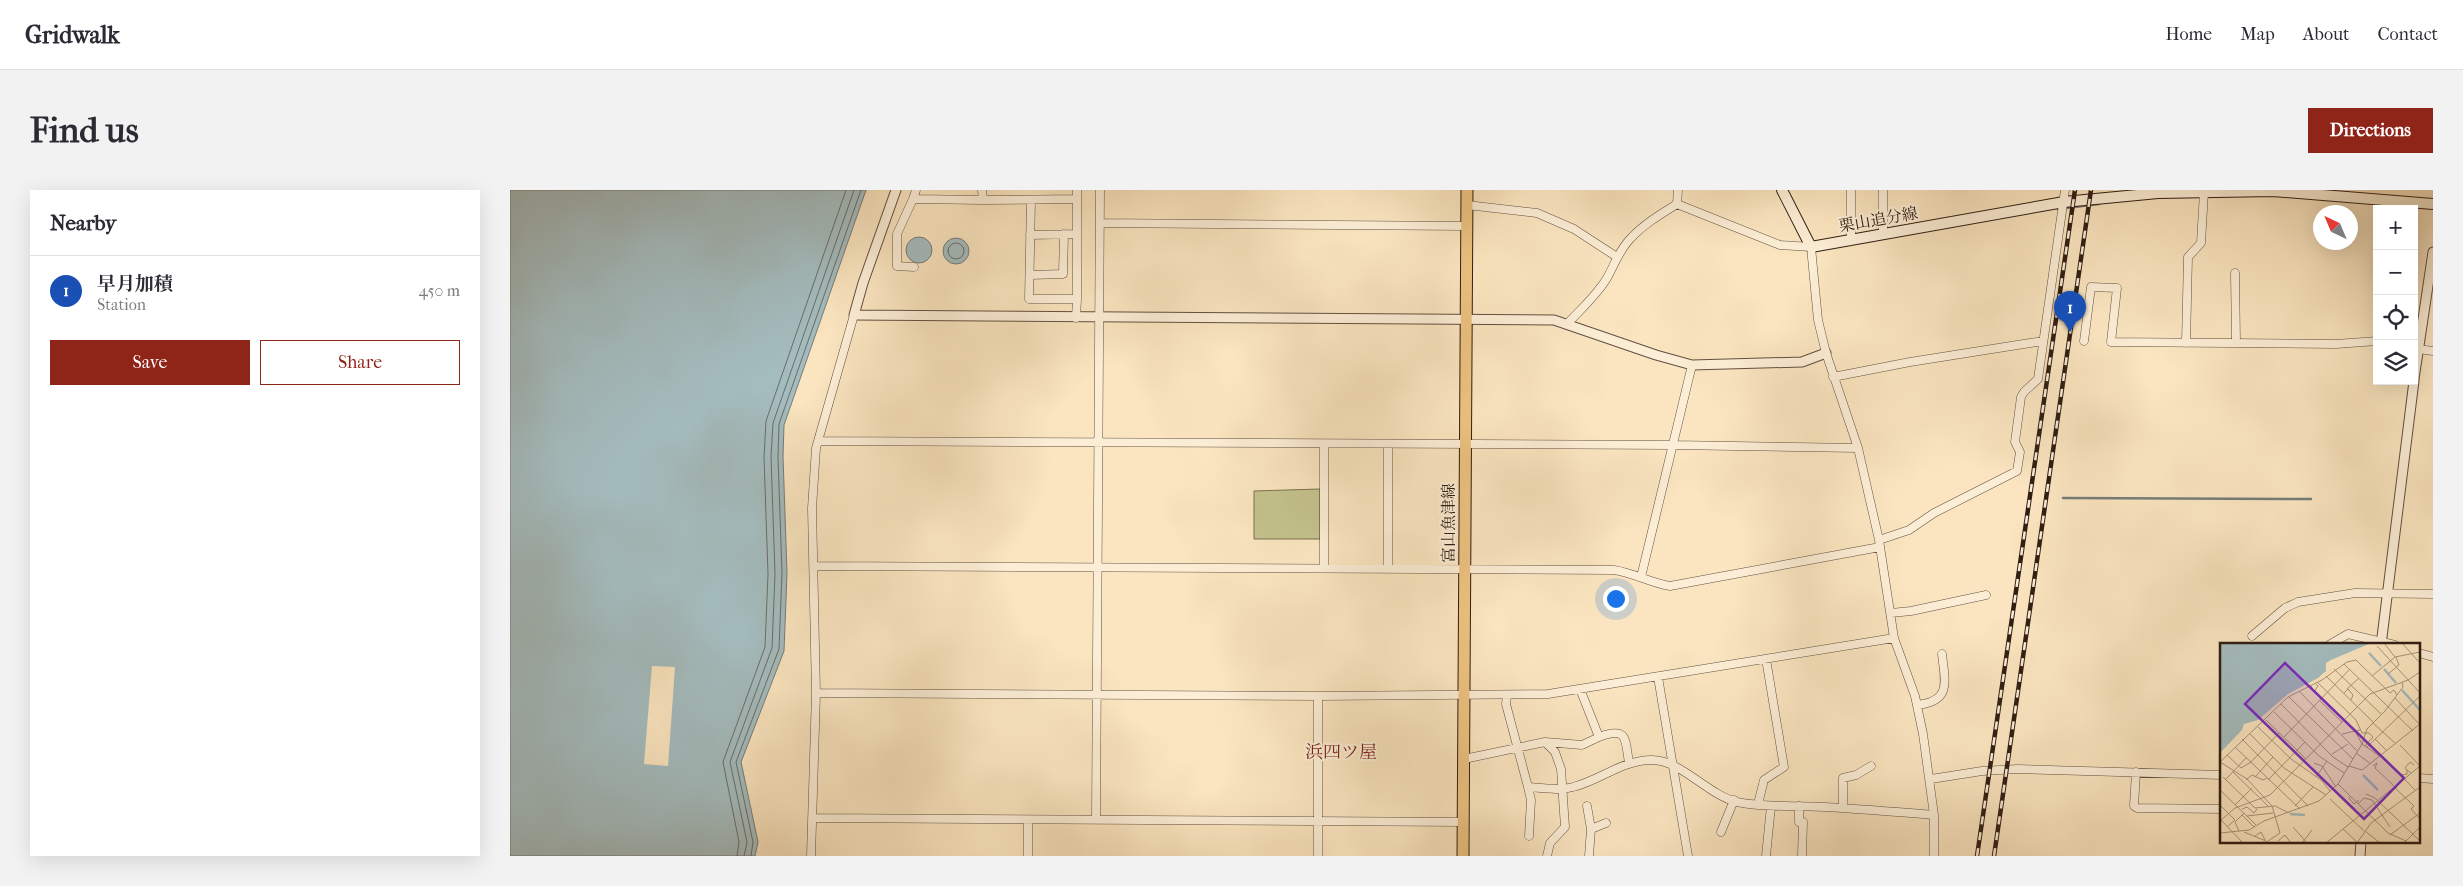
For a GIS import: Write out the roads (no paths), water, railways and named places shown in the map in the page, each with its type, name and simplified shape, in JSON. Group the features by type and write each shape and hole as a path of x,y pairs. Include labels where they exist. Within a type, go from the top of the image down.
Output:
{"main road":[{"name":"富山魚津線","path":"1463,856 1466,696 1464,320 1467,190"},
{"path":"1782,190 1811,247"},
{"name":"栗山追分線","path":"1811,247 2064,202 2158,193 2291,192 2382,195 2433,204"}],"street":[{"path":"811,856 816,757 812,508 814,470 819,440 863,282 896,190"},
{"path":"914,267 896,266 897,234 916,190"},
{"path":"982,190 983,200"},
{"path":"1076,318 1077,190"},
{"path":"1096,819 1098,443 1101,318 1100,190"},
{"path":"1567,324 1591,299 1607,278 1617,257 1630,239 1676,204 1678,190"},
{"path":"1850,239 1851,190"},
{"path":"1883,190 1883,233"},
{"path":"814,566 1614,570 1641,577 1655,584 1670,586 1880,543 1909,530 1934,513 2017,471 2020,452 2015,442 2021,397 2038,379 2065,190"},
{"path":"2186,343 2188,257 2201,243 2204,192"},
{"path":"913,199 1077,199"},
{"path":"1031,200 1029,299 1077,299"},
{"path":"1676,204 1780,245 1811,247 1818,320 1833,377 1858,448 1880,543 1894,638 1917,705 1931,779 1934,816 1934,856"},
{"path":"1467,206 1537,213 1574,229 1617,257"},
{"path":"1100,223 1466,226"},
{"path":"1063,274 1064,234"},
{"path":"1030,235 1077,234"},
{"path":"2418,333 2433,252"},
{"path":"2235,273 2236,343"},
{"path":"1030,275 1077,274"},
{"path":"2084,341 2091,287 2117,288 2111,342 2336,344 2373,341"},
{"path":"854,316 1554,320 1656,355 1692,364 1802,362 1826,354"},
{"path":"1833,377 1910,362 2044,341"},
{"path":"2418,349 2433,351"},
{"path":"1641,577 1692,364"},
{"path":"2332,643 2348,634 2382,643 2386,592 2413,385"},
{"path":"819,440 1098,443 1673,444 1858,448"},
{"path":"1324,444 1324,568"},
{"path":"1388,444 1388,568"},
{"path":"2252,636 2285,608 2298,602 2355,593 2433,594"},
{"path":"1890,612 1911,611 1986,595"},
{"path":"816,693 1318,696 1548,694 1894,638"},
{"path":"2420,653 2433,657"},
{"path":"1917,705 1931,703 1942,695 1946,687 1942,654"},
{"path":"1758,804 1764,780 1784,766 1766,659"},
{"path":"1658,677 1688,856"},
{"path":"1580,689 1599,737"},
{"path":"1507,695 1506,704 1531,800 1529,836"},
{"path":"1318,696 1318,856"},
{"path":"1464,759 1544,742 1582,745 1612,732 1620,732 1624,736 1629,763"},
{"path":"1544,742 1555,752 1561,769 1565,827 1550,843 1547,856"},
{"path":"1528,787 1561,789 1585,783 1629,763 1654,760 1674,767 1716,793 1734,800 1771,806 1843,808 1934,816"},
{"path":"1843,808 1843,778 1856,775 1871,766"},
{"path":"1931,779 1982,771 2018,769 2220,775"},
{"path":"2136,772 2134,806 2137,808 2220,809"},
{"path":"2420,778 2433,779"},
{"path":"1721,832 1734,800"},
{"path":"1586,806 1591,829 1589,856"},
{"path":"1766,856 1771,806"},
{"path":"1798,806 1799,822 1803,822 1802,856"},
{"path":"812,818 1463,822"},
{"path":"1028,820 1028,856"},
{"path":"1591,829 1606,823"}],"water":[{"path":"510,190 866,190 784,425 783,456 787,573 784,651 741,762 758,842 755,856 510,856"},
{"path":"919,237 928,241 932,250 928,259 919,263 910,259 906,250 910,241"},
{"path":"956,238 965,242 969,251 965,260 956,264 947,260 943,251 947,242"}],"waterway":[{"path":"2058,209 2099,204"},
{"path":"2063,498 2311,499"}],"railway":[{"path":"1977,856 2075,190"},
{"path":"1994,856 2091,190"}],"place":[{"name":"早月加積","path":"2070,332"}],"district":[{"name":"浜四ツ屋","path":"1341,752"}]}
